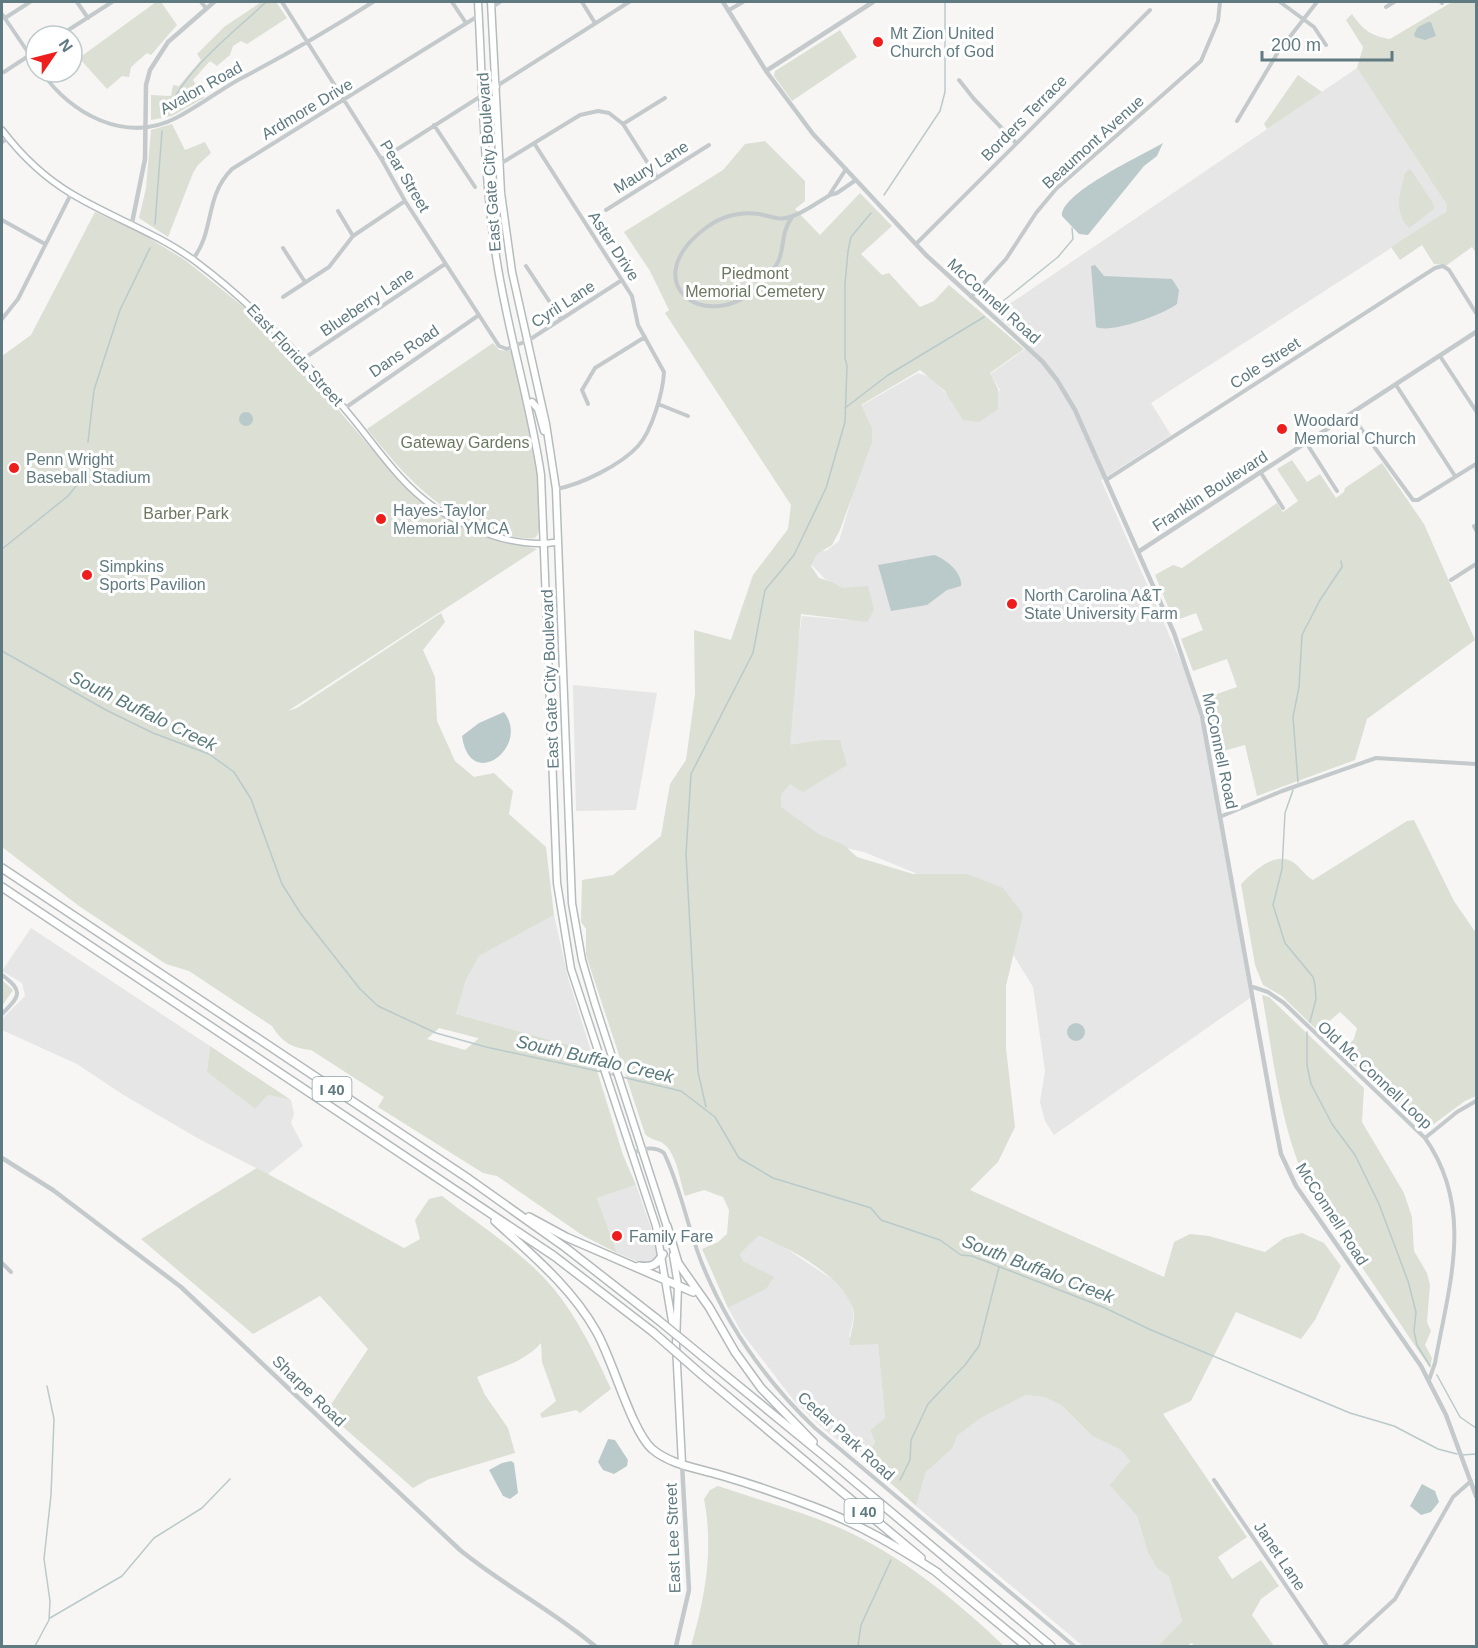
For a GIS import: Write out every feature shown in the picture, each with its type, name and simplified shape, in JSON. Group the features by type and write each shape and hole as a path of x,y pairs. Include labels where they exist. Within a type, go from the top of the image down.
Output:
{"highway":[{"name":"I 40","path":"2,868 497,1199 598,1272 824,1456 1051,1647"},
{"name":"I 40","path":"2,887 555,1256 653,1332 1026,1647"},
{"path":"497,1199 556,1232 667,1280 700,1297"},
{"path":"480,1208 548,1269 578,1303 613,1364 645,1442 656,1452 682,1464 741,1482 845,1519 890,1542 938,1573"},
{"path":"667,1226 678,1263 761,1388 824,1456"},
{"path":"630,1265 653,1266 658,1263 663,1254"}],"main road":[{"name":"East Gate City Boulevard","path":"478,2 489,206 496,259 529,403 541,475 557,883 566,948 597,1053 656,1226 663,1254 676,1345"},
{"name":"East Gate City Boulevard","path":"491,4 499,165 512,272 529,340 556,489 568,860 572,903 580,946 611,1056 667,1226 678,1285 676,1345 682,1464"},
{"path":"480,51 487,82 491,87 496,87"},
{"path":"483,96 492,101 498,130"},
{"name":"East Florida Street","path":"2,130 37,168 71,194 132,223 193,259 258,313 303,359 394,469 433,506 468,526 491,534 545,544 558,542"},
{"path":"529,403 532,402 538,409 555,481"},
{"path":"566,948 580,946"}],"street":[{"path":"24,46 3,16 30,2"},
{"path":"77,2 88,18"},
{"path":"78,24 112,2"},
{"path":"201,2 206,8"},
{"path":"132,223 142,178 146,85 156,58 168,42 214,2"},
{"name":"Pear Street","path":"282,2 382,160 405,201 499,346 504,349 515,346"},
{"name":"Avalon Road","path":"52,84 66,102 83,113 117,126 144,126 175,119 233,83 308,44 373,2"},
{"path":"452,2 466,23"},
{"path":"491,4 500,2"},
{"path":"582,2 595,23"},
{"path":"382,160 629,2"},
{"name":"McConnell Road","path":"723,2 766,71 801,120 916,244 1029,350 1057,380 1075,410 1174,633 1195,691 1208,738 1274,1118 1286,1168 1429,1380 1456,1441 1476,1496"},
{"path":"729,10 743,2"},
{"path":"766,71 873,2"},
{"name":"Beaumont Avenue","path":"971,297 1006,259 1036,213 1056,189 1201,61 1218,21 1220,2"},
{"path":"1280,2 1314,27 1326,45"},
{"path":"1237,121 1278,52 1317,2"},
{"path":"1386,7 1394,2"},
{"name":"Borders Terrace","path":"916,244 1150,10"},
{"name":"Ardmore Drive","path":"193,259 205,240 214,194 224,177 240,163 345,101 479,16"},
{"path":"4,72 24,59"},
{"path":"959,80 1016,143"},
{"path":"623,124 665,99"},
{"path":"499,165 588,112 609,113 623,124 656,176"},
{"path":"435,125 475,187"},
{"path":"2,142 8,139"},
{"name":"Aster Drive","path":"534,143 632,297 638,325 664,372 664,385 658,404 637,447 588,480 577,485 556,489"},
{"name":"Maury Lane","path":"606,210 656,176 709,145"},
{"path":"830,195 846,170"},
{"path":"792,217 783,229 779,260 759,286 746,297 711,307 693,304 679,291 674,277 676,263 691,241 708,226 724,217 740,214 758,214 778,219 792,217 856,180"},
{"path":"2,319 18,299 71,194"},
{"path":"283,297 329,267 353,236 405,201"},
{"path":"338,211 353,236"},
{"path":"2,220 46,244"},
{"path":"283,248 305,282"},
{"name":"Blueberry Lane","path":"303,359 445,264"},
{"path":"526,266 561,318"},
{"name":"Cole Street","path":"1106,480 1423,274 1439,267 1449,270 1476,313"},
{"name":"Cyril Lane","path":"515,346 529,340 622,280"},
{"name":"Dans Road","path":"345,408 479,315"},
{"name":"Franklin Boulevard","path":"1138,552 1476,332"},
{"path":"588,404 582,390 595,368 645,337"},
{"path":"1440,356 1476,411"},
{"path":"1396,385 1455,476"},
{"path":"658,404 688,416"},
{"path":"1351,415 1413,500 1418,500 1476,464"},
{"path":"1307,444 1337,491"},
{"path":"1261,473 1283,508"},
{"path":"1451,580 1476,564"},
{"path":"1222,816 1282,791 1376,758 1476,764"},
{"path":"2,975 14,983 18,990 17,996 2,1014"},
{"name":"Old Mc Connell Loop","path":"1253,987 1268,992 1284,1003 1425,1138 1449,1182 1455,1223 1454,1255 1429,1380"},
{"path":"1425,1138 1476,1101"},
{"path":"630,1153 642,1149"},
{"name":"Cedar Park Road","path":"642,1149 658,1149 664,1153 704,1267 724,1309 750,1352 777,1388 815,1428 1074,1647"},
{"name":"Sharpe Road","path":"2,1158 53,1190 164,1273 460,1550 488,1572 555,1615 595,1647"},
{"path":"2,1263 10,1272"},
{"name":"East Lee Street","path":"676,1647 686,1608 689,1582 682,1464"},
{"name":"Janet Lane","path":"1214,1480 1327,1647"},
{"path":"1344,1647 1395,1599 1453,1497 1470,1480"}],"shaded area":[{"path":"1431,22 1436,36 1425,40 1415,37 1414,34 1418,27"},
{"name":"North Carolina A&T State University Farm","path":"1357,68 1447,205 1447,212 1151,403 1171,435 1101,480 1183,666 1203,727 1250,998 1054,1135 1045,1121 1040,1102 1045,1071 1033,987 1006,943 962,902 915,873 864,852 775,832 784,744 802,616 848,620 867,615 851,592 825,579 810,563 819,550 826,551 839,541 866,450 852,411 918,373 932,378 967,417 1000,390 990,374 1031,345 995,314"},
{"path":"1163,143 1157,156 1144,166 1088,235 1079,234 1062,216 1065,207 1088,186"},
{"path":"1095,265 1104,276 1172,279 1179,290 1177,304 1150,318 1113,328 1096,327 1091,266"},
{"path":"246,412 251,414 253,419 251,424 246,426 241,424 239,419 241,414"},
{"path":"934,555 953,567 959,576 961,586 947,590 927,605 891,611 878,565"},
{"path":"573,685 657,693 636,810 576,811"},
{"path":"504,712 510,725 510,739 505,750 486,763 476,761 467,753 462,736 479,723"},
{"path":"554,915 568,978 591,1051 456,1014 466,980 479,956"},
{"path":"31,928 210,1046 207,1072 255,1109 268,1095 291,1100 294,1114 291,1123 303,1146 268,1174 199,1139 122,1094 77,1064 2,1030 2,1019 25,996 22,983 2,971"},
{"path":"1072,1023 1080,1023 1085,1028 1083,1039 1072,1041 1067,1036 1067,1028"},
{"path":"636,1185 658,1248 656,1259 646,1265 617,1253 597,1198"},
{"path":"757,1236 781,1245 833,1280 850,1299 854,1316 849,1337 878,1343 885,1418 870,1430 875,1442 864,1459 826,1431 795,1402 742,1333 728,1308 766,1289 773,1277 743,1261 740,1254"},
{"path":"1026,1395 1044,1397 1061,1405 1092,1436 1121,1450 1130,1461 1111,1485 1137,1516 1148,1553 1157,1568 1169,1577 1182,1621 1158,1646 1083,1646 916,1506 926,1472 952,1449 957,1436 981,1418"},
{"path":"608,1439 615,1440 628,1460 627,1466 614,1474 603,1470 598,1462"},
{"path":"511,1461 514,1463 518,1493 510,1499 503,1496 489,1470"},
{"path":"1422,1484 1435,1491 1439,1502 1431,1512 1421,1515 1410,1506"}],"green space":[{"path":"156,2 161,2 177,25 151,55 147,53 131,67 129,77 122,76 107,89 84,64 84,54"},
{"path":"261,2 276,2 287,18 247,44 241,41 233,46 230,55 217,66 210,61 193,80 204,98 172,116 151,120 151,95 171,96 173,85 179,86 201,60 197,54 224,27"},
{"path":"1452,2 1476,2 1476,253 1472,247 1447,265 1434,264 1422,245 1400,260 1391,247 1446,212 1447,205 1357,68 1363,47 1346,20 1352,14 1368,31 1390,39"},
{"path":"840,30 857,57 792,101 774,76 775,71"},
{"path":"1298,75 1322,92 1267,129 1264,124"},
{"path":"172,124 185,150 205,142 211,153 193,173 168,237 139,218 146,188 151,130"},
{"name":"Piedmont Memorial Cemetery","path":"765,141 805,181 805,201 795,209 820,235 860,193 892,226 861,254 882,275 889,273 920,307 934,301 949,285 1024,349 990,373 998,389 998,409 979,422 963,420 944,390 920,370 861,405 872,428 872,442 840,530 832,545 817,554 811,566 819,578 843,588 868,586 874,610 867,622 801,614 790,745 840,740 847,765 803,792 790,784 781,794 781,807 820,835 844,845 857,857 913,874 967,874 1003,888 1023,914 1006,986 1006,1048 1015,1127 998,1162 970,1190 1164,1277 1174,1242 1190,1234 1209,1236 1265,1252 1284,1238 1302,1233 1324,1243 1341,1266 1315,1320 1301,1339 1236,1312 1191,1401 1163,1414 1247,1537 1218,1557 1232,1579 1261,1560 1279,1586 1261,1599 1252,1615 1274,1646 1194,1646 1192,1643 1186,1646 1158,1646 1182,1621 1169,1577 1157,1568 1148,1553 1137,1516 1110,1485 1130,1461 1121,1450 1092,1436 1061,1405 1044,1397 1026,1395 981,1418 957,1436 952,1449 926,1472 916,1506 864,1459 875,1442 870,1430 885,1418 878,1344 850,1345 854,1313 849,1300 829,1276 815,1266 785,1248 758,1236 740,1254 743,1261 774,1277 766,1289 728,1308 702,1249 718,1242 727,1234 729,1210 723,1197 704,1190 685,1196 669,1149 663,1143 645,1134 586,955 586,929 581,922 582,880 613,875 661,836 670,784 686,760 695,694 694,630 731,640 753,575 788,529 791,505 665,313 669,310 650,271 624,232 723,170 745,144"},
{"path":"1410,169 1433,203 1434,209 1409,228 1401,215 1399,202 1405,173"},
{"name":"Barber Park","path":"95,212 139,232 185,260 265,324 400,482 428,507 478,535 537,549 288,711 297,708 441,613 445,622 423,650 435,677 437,721 455,761 474,777 494,773 513,791 509,814 546,847 554,915 479,956 466,980 456,1014 591,1051 623,1155 636,1185 597,1198 617,1253 582,1235 497,1176 483,1173 378,1107 384,1097 311,1050 288,1044 272,1026 189,971 166,964 79,906 2,847 2,356 31,335","holes":["439,1028 478,1038 465,1050 427,1039"]},
{"name":"Gateway Gardens","path":"493,343 499,350 511,351 528,418 539,479 541,505 540,526 535,538 512,536 477,524 440,504 409,478 367,429"},
{"path":"1292,460 1307,482 1320,474 1336,498 1344,492 1345,488 1382,463 1424,524 1475,640 1367,719 1355,760 1257,796 1245,745 1216,753 1202,699 1237,687 1227,659 1193,671 1181,639 1203,630 1196,613 1174,621 1155,575 1173,565 1182,568 1277,503 1283,512 1298,501 1277,469"},
{"path":"1414,820 1454,901 1476,933 1476,1096 1465,1101 1431,1126 1419,1126 1341,1053 1354,1039 1357,1028 1340,1012 1318,1031 1282,996 1263,985 1255,965 1241,884 1263,865 1277,859 1291,861 1313,880 1407,821"},
{"path":"2,980 13,990 2,1006"},
{"path":"1262,995 1269,997 1364,1088 1362,1122 1404,1193 1412,1217 1414,1251 1427,1273 1430,1285 1427,1322 1431,1331 1425,1345 1432,1358 1430,1368 1312,1193 1301,1171 1280,1097"},
{"path":"210,1046 291,1100 268,1095 255,1109 207,1072"},
{"path":"257,1168 404,1248 420,1239 415,1220 429,1199 442,1196 514,1251 553,1288 578,1324 611,1389 580,1413 576,1410 542,1418 540,1414 556,1401 542,1362 541,1343 519,1360 477,1377 485,1395 508,1428 515,1453 429,1479 413,1488 326,1412 368,1349 320,1296 253,1334 141,1239"},
{"path":"718,1486 810,1516 863,1539 927,1580 1004,1646 691,1646 707,1574 708,1537 704,1499 710,1490"}],"waterway":[{"path":"166,116 183,84 209,54 266,2"},
{"path":"884,195 940,111 945,92 945,2"},
{"path":"155,224 162,131"},
{"path":"706,1107 698,1072 686,854 691,774 753,653 765,590 794,555 826,488 845,422 847,366 845,358 845,284 848,251 851,237 871,213"},
{"path":"992,310 1058,257 1073,239 1072,228"},
{"path":"88,442 94,390 120,310 150,248"},
{"path":"845,408 888,375 984,317"},
{"path":"2,549 68,496 81,480 85,457"},
{"path":"1298,782 1293,717 1299,687 1302,635 1320,600 1342,567 1341,561"},
{"name":"South Buffalo Creek","path":"2,651 106,710 153,733 209,754 234,772 251,799 282,884 301,914 360,989 378,1006 436,1033 486,1047 602,1072"},
{"path":"1293,790 1285,813 1282,869 1273,905 1285,943 1313,977 1316,999 1310,1022"},
{"path":"1307,1032 1307,1065 1311,1084 1332,1124 1355,1155 1379,1204 1408,1281 1416,1312 1414,1331 1417,1345 1430,1366"},
{"name":"South Buffalo Creek","path":"607,1073 617,1076"},
{"name":"South Buffalo Creek","path":"622,1077 681,1091 715,1117 739,1158 773,1178 871,1208 881,1220 940,1240 961,1255 972,1256 1103,1307 1151,1330 1350,1413 1394,1426 1438,1449 1457,1454"},
{"path":"900,1480 910,1460 911,1440 928,1404 965,1365 979,1346 999,1267"},
{"path":"1437,1375 1460,1417 1476,1428"},
{"path":"35,1646 49,1620 50,1601 44,1559 51,1495 54,1419 47,1386"},
{"name":"South Buffalo Creek","path":"1462,1455 1476,1454"},
{"path":"50,1618 122,1576 154,1538 202,1508 230,1479"},
{"path":"858,1646 861,1625 891,1560"}],"place":[{"name":"Mt Zion United Church of God","path":"878,42"},
{"name":"Woodard Memorial Church","path":"1282,429"},
{"name":"Penn Wright Baseball Stadium","path":"14,468"},
{"name":"Hayes-Taylor Memorial YMCA","path":"381,519"},
{"name":"Simpkins Sports Pavilion","path":"87,575"},
{"name":"North Carolina A&T State University Farm","path":"1012,604"},
{"name":"Family Fare","path":"617,1236"}]}
